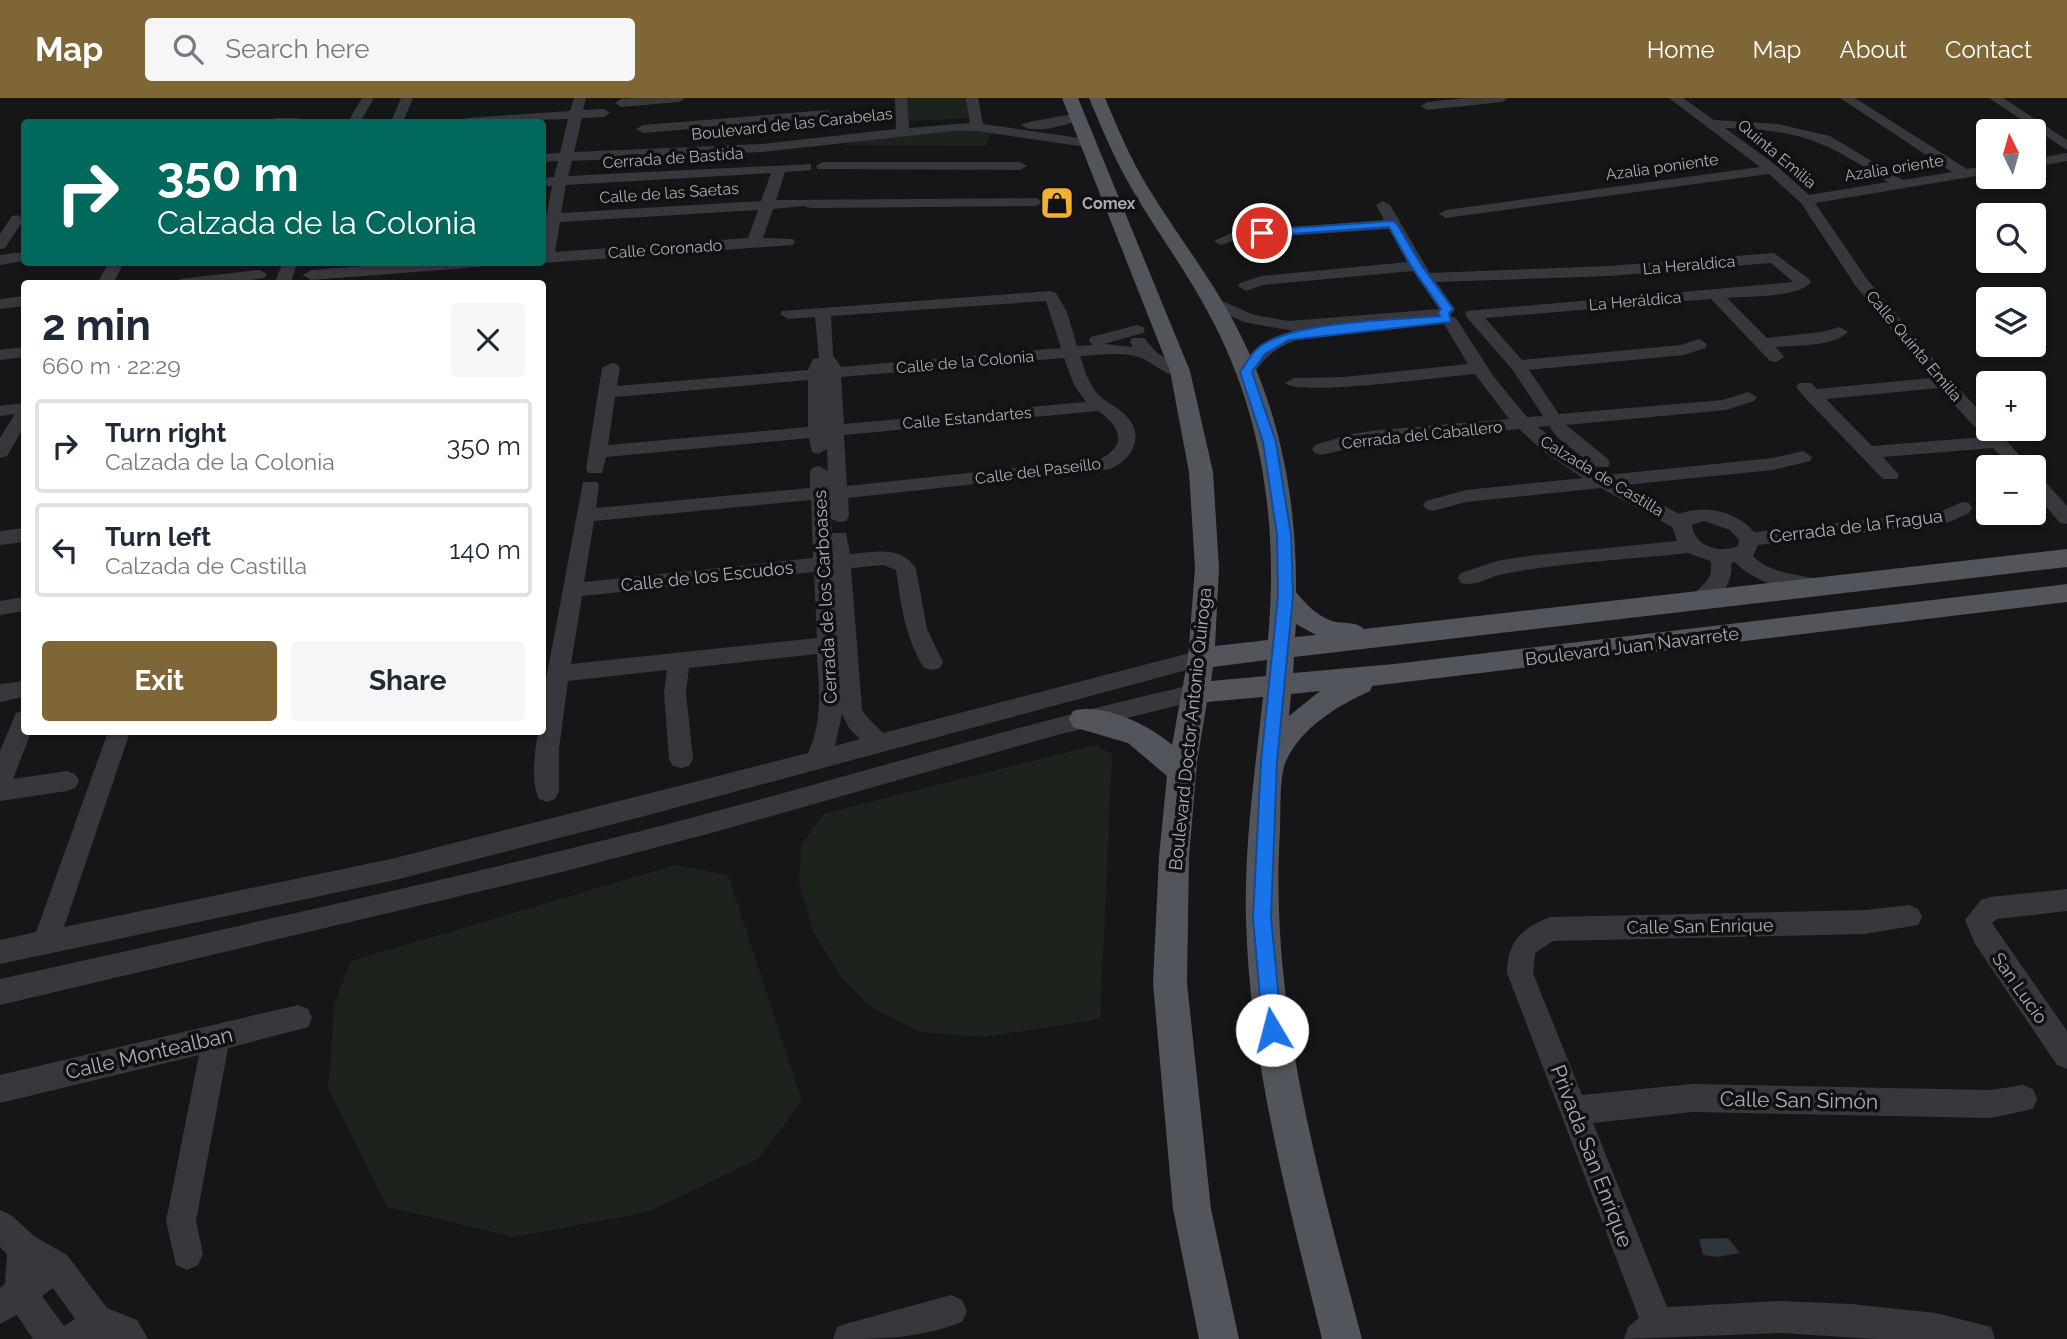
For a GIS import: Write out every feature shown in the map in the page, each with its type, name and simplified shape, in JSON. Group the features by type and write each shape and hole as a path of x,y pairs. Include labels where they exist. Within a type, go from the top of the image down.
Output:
{"main road":[{"name":"Boulevard Doctor Antonio Quiroga","path":"1087,102 1086,143 1158,311 1180,371 1201,472 1207,568 1201,658 1182,773 1174,857 1170,983 1192,1209 1219,1339"},
{"path":"1087,102 1212,302 1246,372 1271,453 1284,535 1285,596 1269,762 1262,918 1269,1007 1289,1122 1342,1339"},
{"name":"Boulevard Juan Navarrete","path":"1201,658 2067,558"},
{"name":"Boulevard Juan Navarrete","path":"1196,693 1365,677 2067,593"},
{"path":"1285,596 1308,621 1322,628 1383,637"},
{"path":"1347,641 1341,651 1340,662 1344,669 1365,677"},
{"path":"1269,762 1297,723 1316,705 1365,677"},
{"path":"1083,719 1122,726 1145,738 1182,773"}],"street":[{"path":"356,119 368,98"},
{"path":"398,119 407,98"},
{"path":"546,238 548,219 568,153 580,98"},
{"path":"621,103 679,98"},
{"path":"901,98 902,128"},
{"path":"972,98 977,124"},
{"path":"1427,106 1502,98"},
{"name":"Quinta Emilia","path":"1675,98 1772,169 1806,200 1840,252"},
{"path":"1848,99 1874,98"},
{"path":"1995,98 2067,146"},
{"path":"1848,99 1965,174"},
{"path":"830,100 827,114 829,137 844,185"},
{"path":"647,101 642,135 827,114"},
{"name":"Boulevard de las Carabelas","path":"546,151 721,150 902,128 977,124 1044,125 1087,102"},
{"path":"508,119 604,113"},
{"name":"Boulevard de las Carabelas","path":"977,124 1086,143"},
{"path":"1711,124 1760,125 1817,136 1839,145 1902,184"},
{"name":"Boulevard de las Carabelas","path":"546,157 568,153"},
{"path":"2046,161 2067,157"},
{"path":"822,166 844,185 998,184 1036,202"},
{"path":"844,185 998,184 1020,166"},
{"name":"Cerrada de Bastida","path":"546,182 806,167"},
{"path":"754,242 780,168"},
{"name":"Azalia poniente","path":"1446,214 1772,169"},
{"name":"Azalia oriente","path":"1806,200 1976,172"},
{"name":"Calle de las Saetas","path":"548,219 804,203 844,185"},
{"name":"Calzada de Castilla","path":"1383,205 1479,368 1525,425 1562,455 1605,480 1689,519"},
{"path":"0,220 21,218"},
{"path":"0,245 21,218"},
{"path":"1221,241 1237,235 1392,224"},
{"name":"Calle Coronado","path":"546,258 754,242 788,242"},
{"name":"Calle Quinta Emilia","path":"1840,252 1861,282 1943,382 2010,455"},
{"path":"0,260 21,257"},
{"name":"La Heraldica","path":"1421,272 1609,271 1768,258 1779,260 1803,282 1797,286"},
{"path":"311,275 342,267 369,266"},
{"path":"1246,286 1261,281 1421,272"},
{"path":"225,280 259,275"},
{"name":"La Heráldica","path":"1474,316 1797,286"},
{"name":"Calle del Paseíllo","path":"585,515 1103,465 1113,461 1125,450 1128,436 1120,419 1099,406 1084,389 1068,349 1055,300 1046,294 788,314"},
{"path":"1716,295 1776,357"},
{"path":"0,304 21,301"},
{"path":"1212,302 1282,331 1318,331 1447,316 1470,323 1474,316"},
{"name":"Calle de la Colonia","path":"1068,349 1138,330 1145,319 1158,311"},
{"path":"823,312 823,437 828,493 839,516"},
{"name":"Calzada de Castilla","path":"1474,316 1518,366 1554,422 1583,451 1689,519"},
{"path":"1138,330 1137,342 1144,353"},
{"path":"1246,372 1261,351 1282,331"},
{"path":"1763,343 1824,337 1840,332"},
{"path":"1518,366 1684,350 1699,344"},
{"name":"Calle de la Colonia","path":"608,392 785,375 824,367 1068,349 1116,349 1144,353 1166,367 1180,371"},
{"path":"0,355 21,352"},
{"path":"547,792 547,749 558,674 611,368"},
{"path":"1294,383 1344,382 1479,368"},
{"path":"1890,475 1807,390 1943,382"},
{"name":"Cerrada del Caballero","path":"1321,449 1351,440 1379,436 1726,405 1748,397"},
{"name":"Calle Estandartes","path":"594,469 823,437 1099,406"},
{"path":"0,411 21,408"},
{"path":"0,452 21,419"},
{"path":"1868,452 1998,442"},
{"path":"1433,505 1466,496 1773,464 1803,457"},
{"name":"Cerrada de los Carboases","path":"817,760 841,711 828,493 819,472"},
{"path":"2046,494 2067,518"},
{"name":"Cerrada de la Fragua","path":"1745,547 1947,517 1962,508"},
{"path":"1694,547 1683,535 1689,519 1705,514 1727,519 1744,531 1749,564 1773,577 1820,587"},
{"path":"0,538 21,535"},
{"name":"Cerrada de los Carboases","path":"831,563 839,538"},
{"path":"1468,578 1497,568 1528,563 1694,547 1718,556 1745,547"},
{"path":"1698,601 1720,582 1722,566 1718,556"},
{"name":"Calle de los Escudos","path":"573,590 883,558 902,563 906,569 920,644 932,662"},
{"path":"0,608 21,604"},
{"path":"558,674 836,644"},
{"path":"0,952 309,890 496,844 1201,658"},
{"path":"679,661 676,725 681,759"},
{"path":"0,693 21,690"},
{"path":"0,992 646,840 1083,719 1196,693"},
{"name":"Cerrada de los Carboases","path":"841,711 878,743"},
{"path":"0,782 21,727"},
{"path":"46,942 118,735"},
{"path":"0,791 67,781"},
{"path":"495,877 496,844"},
{"name":"San Lucio","path":"2067,900 1990,908 1978,920 1984,936 2067,1055"},
{"name":"Calle San Enrique","path":"1520,973 1519,955 1526,941 1550,929 1865,922 1909,917"},
{"name":"Privada San Enrique","path":"1520,973 1575,1110 1653,1334"},
{"name":"Calle Montealban","path":"0,1089 298,1017"},
{"path":"187,1254 181,1221 207,1097 216,1037"},
{"name":"Calle San Simón","path":"1575,1110 1692,1098 1991,1104 2024,1099"},
{"path":"11,1237 56,1266 86,1331 117,1326 127,1331 132,1339"},
{"path":"11,1237 10,1301 53,1339"},
{"path":"10,1301 56,1266"},
{"path":"863,1337 951,1311"},
{"path":"1653,1334 1780,1317 1852,1320 1936,1329 1979,1339"}],"shaded area":[{"path":"907,98 967,98 971,118 906,121"},
{"path":"956,130 991,132 986,146 845,145 849,141"},
{"path":"1096,745 1112,754 1100,1019 985,1037 920,1032 869,1006 841,977 813,931 799,883 801,846 823,814"},
{"path":"675,865 728,875 802,1101 759,1158 648,1212 514,1237 387,1207 328,1088 335,1002 351,961"},
{"path":"1728,1238 1740,1253 1717,1257 1703,1255 1699,1239"}],"place":[{"name":"Comex","path":"1057,203"}],"route":[{"path":"1262,233 1392,224 1447,309 1444,316 1447,319 1318,331 1286,337 1261,351 1246,372 1269,442 1284,535 1282,649 1269,762 1262,918 1272,1030"}]}
